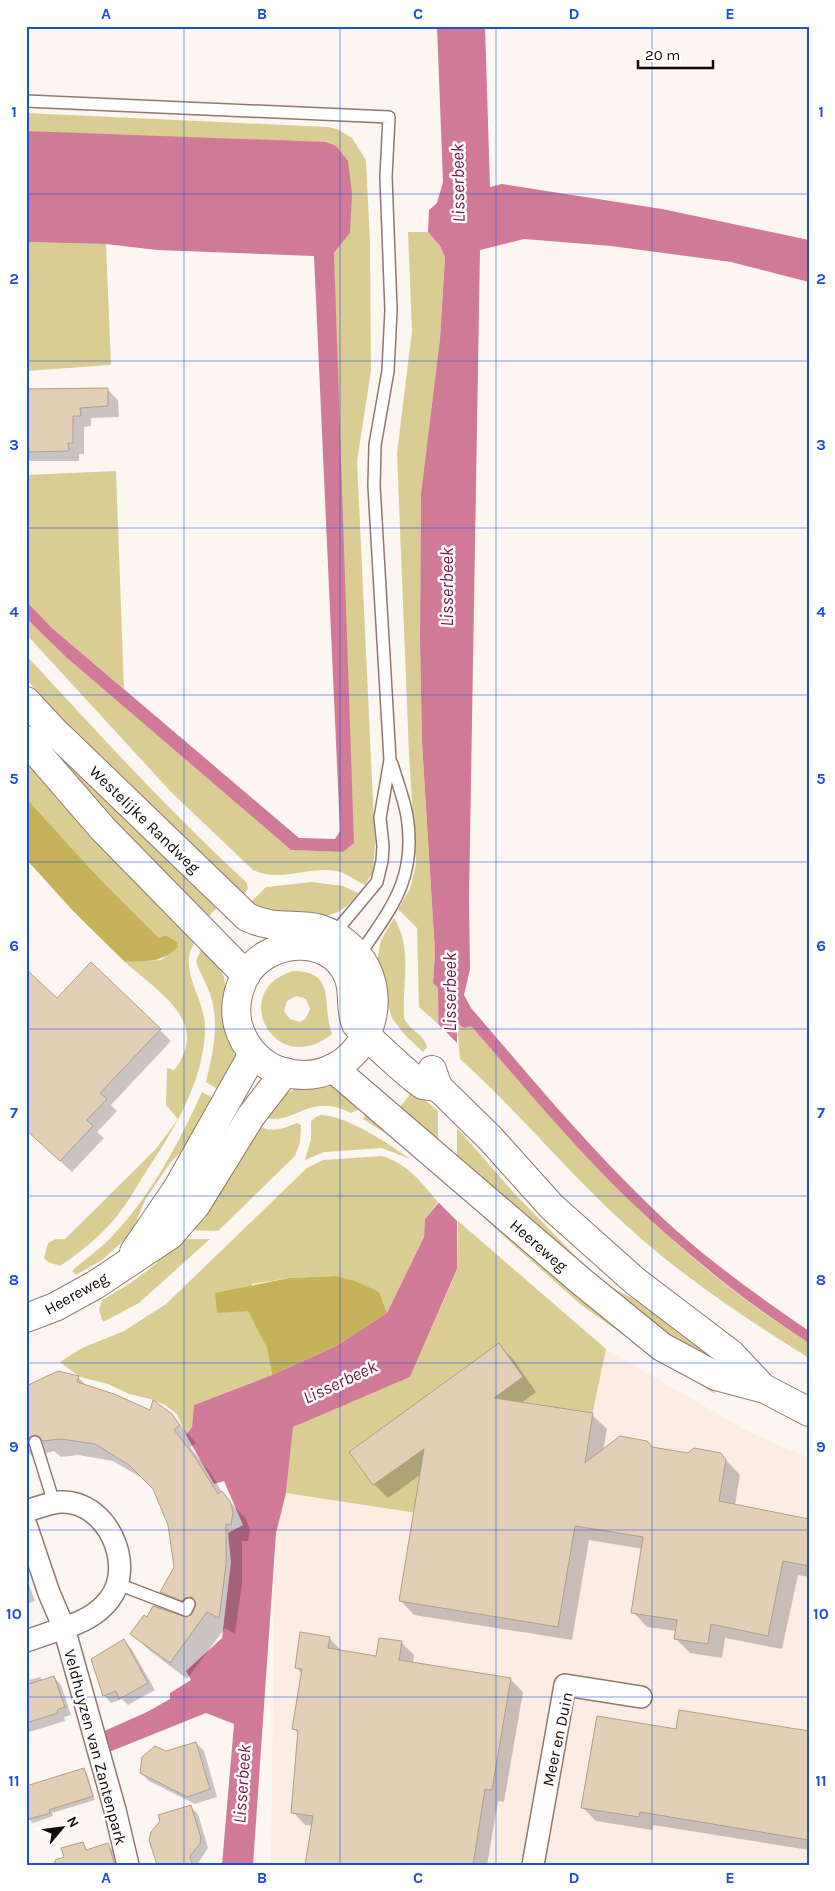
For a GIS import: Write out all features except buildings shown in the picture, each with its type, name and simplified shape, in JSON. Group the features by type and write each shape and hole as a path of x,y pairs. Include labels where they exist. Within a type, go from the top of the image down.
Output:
{"main road":[{"name":"Westelijke Randweg","path":"26,701 54,731 247,917 271,926 307,925 326,942"},
{"name":"Westelijke Randweg","path":"26,740 103,829 246,975"},
{"path":"326,942 348,975 356,1025 370,1026"},
{"path":"326,942 345,942 368,972 373,989 370,1026 352,1054 333,1068 309,1074 285,1072 268,1065 253,1054 240,1034 236,1010 240,986 246,975 258,961 282,948 326,942"},
{"name":"Heereweg","path":"370,1026 433,1071 448,1096 552,1207 635,1281 730,1354 764,1389"},
{"name":"Heereweg","path":"124,1266 178,1189 253,1054"},
{"name":"Heereweg","path":"333,1068 582,1282 662,1347 716,1376 764,1389 809,1412"},
{"name":"Heereweg","path":"26,1318 55,1307 124,1266 170,1235 196,1204 251,1116 285,1072"}],"street":[{"name":"Veldhuyzen van Zantenpark","path":"26,1511 60,1502 77,1505 94,1515 111,1531 120,1555 118,1584 110,1599 100,1610 84,1621 26,1641"},
{"name":"Veldhuyzen van Zantenpark","path":"26,1525 49,1593 64,1628 128,1865"},
{"name":"Meer en Duin","path":"533,1865 564,1685 641,1697"}],"lane":[{"path":"26,101 389,117 386,177 391,310 388,371 375,444 374,486 390,760 380,818 383,846 377,882 326,942"},
{"path":"358,957 398,896 409,867 407,816 390,760"},
{"path":"35,1442 54,1503"},
{"path":"118,1584 186,1610 189,1604"}],"shaded area":[{"path":"26,113 328,127 337,129 352,138 366,160 370,243 371,371 357,461 375,843 373,872 365,885 337,871 326,870 273,875 253,870 171,792 26,634 26,618 67,658 291,850 343,852 334,253 350,233 45,132 26,131"},
{"path":"408,232 428,232 440,246 445,257 440,339 421,493 420,639 422,743 435,952 433,983 438,988 438,1024 419,1007 417,928 398,909 410,889 416,864 409,754 397,453 412,331"},
{"path":"26,242 106,244 111,365 26,371"},
{"path":"116,471 124,689 52,628 26,601 26,475"},
{"path":"26,655 162,800 247,883 248,889 240,898 111,773 26,679"},
{"path":"26,719 220,905 205,920 26,731"},
{"path":"26,754 195,942 190,952 190,973 204,1017 205,1029 199,1069 178,1119 166,1105 167,1068 174,1070 184,1053 187,1037 184,1023 176,1009 165,997 125,962 161,960 178,947 177,942 166,935 159,938 100,879 26,798"},
{"path":"26,798 100,879 159,938 166,935 177,942 178,947 160,959 125,962 74,912 26,859"},
{"path":"312,882 343,886 358,893 348,905 335,913 322,917 292,916 248,905 266,887"},
{"path":"394,918 400,930 405,954 404,1018 409,1026 426,1043 427,1047 423,1052 404,1034 392,1018 376,966 381,940"},
{"path":"207,944 224,977 235,1058 224,1093 206,1082 213,1049 215,1016 207,985 196,961 201,950"},
{"path":"293,971 317,977 325,992 332,1034 311,1045 293,1046 277,1040 266,1027 261,1012 263,996 273,981","holes":["296,996 306,999 310,1009 306,1018 300,1022 290,1019 284,1011 287,1001"]},
{"path":"457,1023 464,1028 471,1026 588,1157 671,1239 738,1294 809,1343 809,1358 739,1313 693,1280 606,1207 503,1100 460,1059"},
{"path":"326,1083 338,1086 363,1103 358,1110 351,1113 336,1107 323,1106 282,1118 272,1119 261,1116 283,1096 297,1088 305,1085"},
{"path":"414,1090 460,1131 513,1192 590,1271 607,1285 657,1311 727,1361 722,1371 662,1337 397,1110"},
{"path":"202,1092 219,1101 200,1133 170,1163 145,1200 131,1234 102,1260 76,1275 72,1271 110,1238 141,1202 185,1129"},
{"path":"370,1109 612,1318 664,1356 712,1384 715,1394 639,1346 580,1304 499,1232 417,1153 363,1119"},
{"path":"321,1115 355,1125 410,1159 382,1148 324,1152 305,1160 311,1139 311,1121"},
{"path":"178,1120 128,1200 112,1222 88,1246 60,1266 48,1262 44,1258 48,1243 56,1239 65,1239 156,1149"},
{"path":"297,1123 301,1125 300,1143 295,1156 218,1231 186,1230 256,1124 271,1130 281,1129"},
{"path":"382,1156 407,1169 438,1202 425,1219 424,1237 387,1313 379,1292 335,1276 289,1278 252,1284 248,1310 267,1348 272,1375 194,1405 192,1427 186,1435 177,1414 165,1405 129,1394 108,1384 80,1377 60,1362 82,1348 124,1331 166,1304 307,1168 323,1160"},
{"path":"458,1221 606,1349 749,1432 809,1458 809,1865 271,1865 276,1424 414,1348"},
{"path":"458,1221 606,1349 592,1415 485,1396 430,1440 417,1513 286,1493 293,1426 410,1377 457,1270"},
{"path":"179,1239 210,1239 139,1303 103,1322 99,1310 102,1300 144,1273 163,1257"},
{"path":"335,1276 355,1281 379,1292 387,1313 336,1346 272,1375 267,1348 248,1311 217,1313 215,1293 289,1278"}],"water":[{"name":"Lisserbeek","path":"437,26 485,26 490,187 502,184 662,209 809,240 809,282 731,262 611,246 524,239 480,250 469,899 470,969 464,995 471,1008 578,1131 623,1179 665,1220 704,1254 745,1286 809,1331 809,1343 739,1294 694,1258 630,1201 588,1159 471,1026 464,1028 457,1023 457,1269 410,1377 293,1427 286,1493 276,1533 253,1865 222,1865 234,1724 206,1713 109,1752 102,1732 147,1712 170,1699 170,1693 191,1680 186,1671 222,1638 231,1562 228,1533 243,1525 224,1481 214,1484 186,1435 192,1427 194,1405 272,1375 336,1346 387,1313 424,1237 425,1219 440,1201 438,988 433,983 435,952 422,743 420,639 421,493 440,339 445,257 440,246 428,232 429,210 437,203 443,182"},
{"path":"26,131 326,142 336,146 348,161 352,194 350,233 334,253 354,843 343,852 291,850 67,658 26,618 26,601 52,628 299,838 335,839 340,831 314,256 157,250 106,244 26,242"}],"pier":[{"path":"438,1024 457,1043 457,1221 438,1202"}]}
